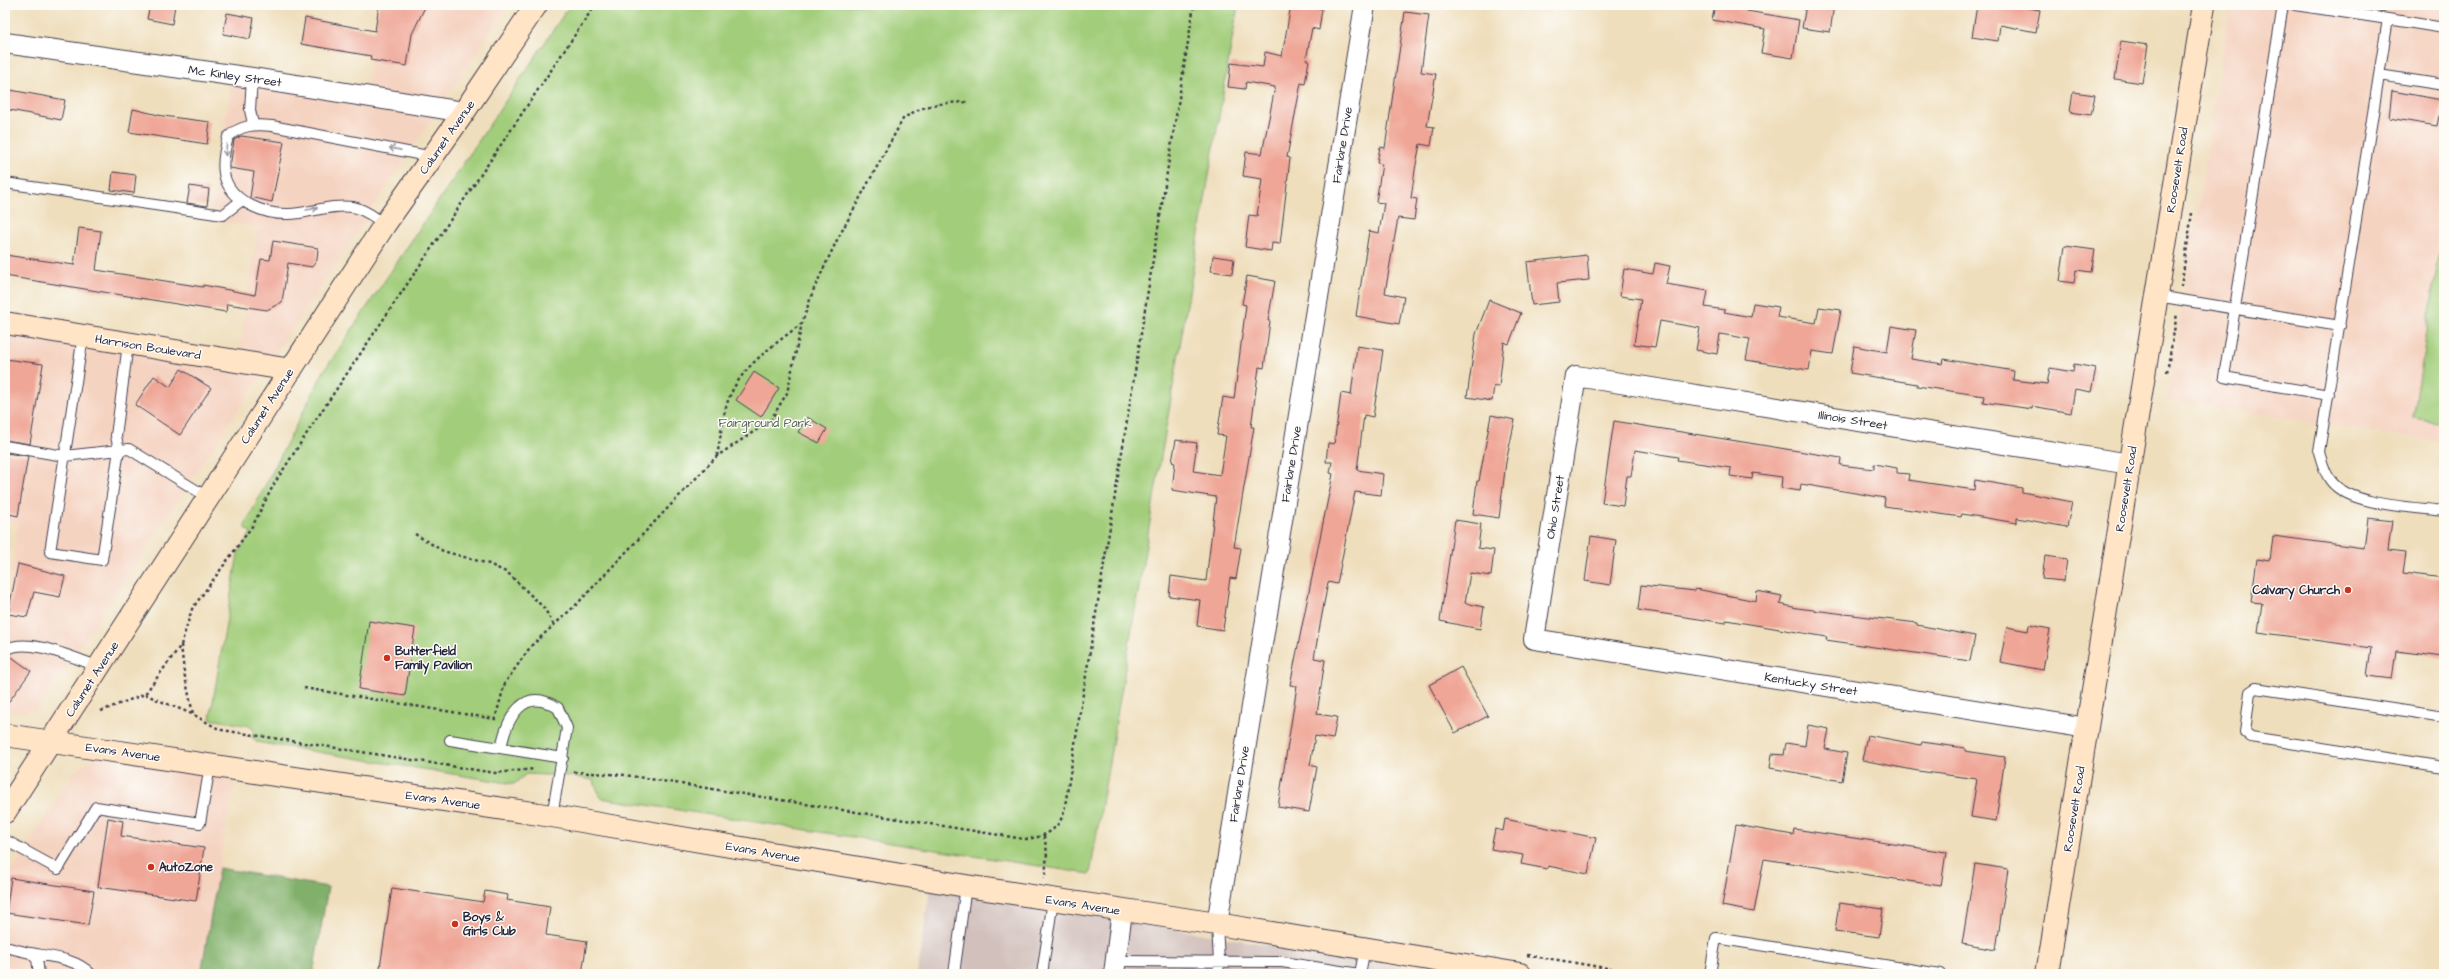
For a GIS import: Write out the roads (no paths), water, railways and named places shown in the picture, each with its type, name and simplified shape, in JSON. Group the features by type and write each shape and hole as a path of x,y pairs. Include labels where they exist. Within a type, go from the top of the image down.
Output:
{"street":[{"name":"Calumet Avenue","path":"5,812 385,224 433,157 536,5"},
{"name":"Fairlane Drive","path":"1217,924 1365,5"},
{"name":"Roosevelt Road","path":"2047,974 2204,5"},
{"name":"Mc Kinley Street","path":"5,43 252,78 464,112"},
{"name":"Harrison Boulevard","path":"5,323 291,370"},
{"name":"Illinois Street","path":"1576,376 2130,464"},
{"name":"Ohio Street","path":"1534,639 1576,376"},
{"name":"Kentucky Street","path":"1534,639 2087,728"},
{"name":"Evans Avenue","path":"5,735 552,816 966,886 1052,890 1122,911 1217,924 1364,948 1459,969 1520,974"},
{"path":"1115,967 1122,911"}],"lane":[{"path":"2283,5 2236,309 2224,377 2329,395"},
{"path":"2295,5 2444,28"},
{"path":"2388,20 2329,395 2320,438 2319,452 2323,467 2331,481 2343,492 2361,499 2444,511"},
{"path":"2379,75 2444,85"},
{"path":"252,78 250,110 253,124"},
{"path":"385,224 365,211 352,207 318,208 289,214 260,211 242,200 228,184 224,174 225,148 228,137 237,129 253,124 272,126 433,157"},
{"path":"5,183 223,215 242,200"},
{"path":"2157,296 2340,326"},
{"path":"83,336 50,552 102,560 119,450 116,436 128,344"},
{"path":"5,446 64,456 129,449 209,498"},
{"path":"5,650 16,646 31,646 100,667"},
{"path":"2444,717 2256,688 2250,692 2245,732 2250,737 2444,767"},
{"path":"501,748 504,729 510,716 519,707 530,701 540,700 558,708 564,716 567,728 562,771 557,781 552,816"},
{"path":"450,740 564,758"},
{"path":"5,840 58,869 96,807 200,823 210,766"},
{"path":"954,974 966,886"},
{"path":"1042,974 1052,890"},
{"path":"1217,924 1219,962 1218,974"},
{"path":"1710,974 1716,938 1940,974"},
{"path":"5,947 71,960 83,966 91,974"},
{"path":"1115,967 1219,962 1282,962 1360,974 1364,948"},
{"path":"30,953 37,959 39,974"}],"place":[{"name":"Calvary Church","path":"2348,590"},
{"name":"Butterfield Family Pavilion","path":"387,658"},
{"name":"AutoZone","path":"151,867"},
{"name":"Boys & Girls Club","path":"455,924"}],"park label":[{"name":"Fairground Park","path":"765,423"}]}
